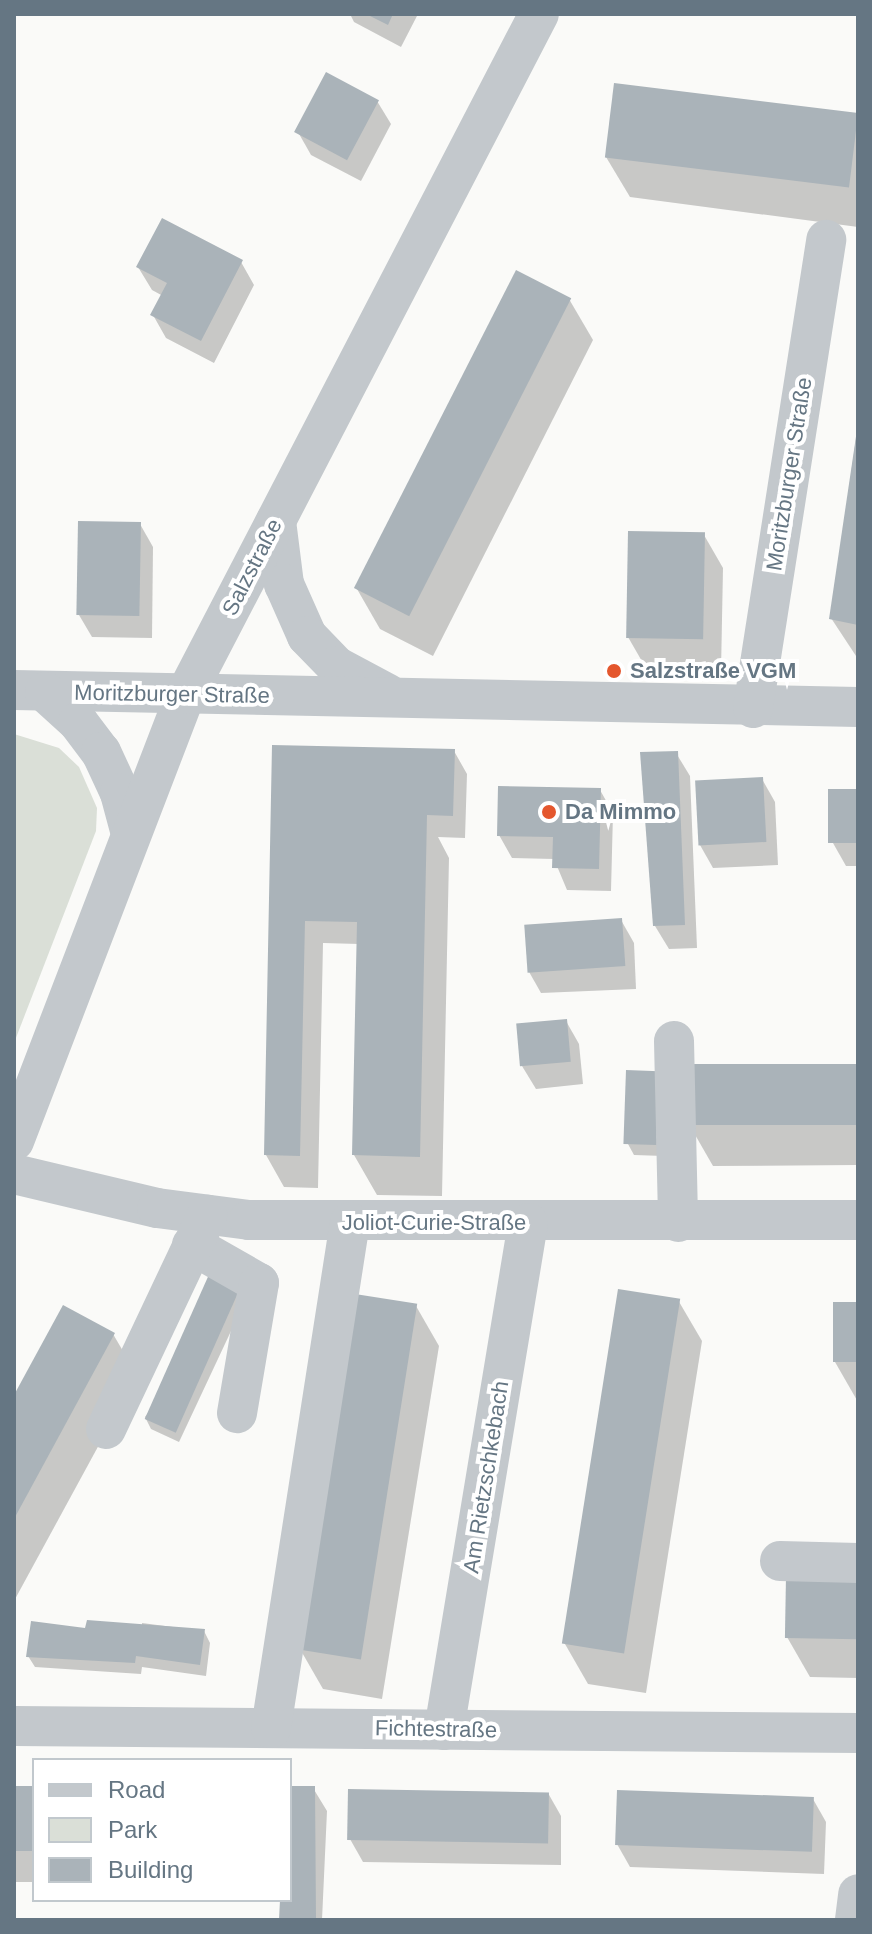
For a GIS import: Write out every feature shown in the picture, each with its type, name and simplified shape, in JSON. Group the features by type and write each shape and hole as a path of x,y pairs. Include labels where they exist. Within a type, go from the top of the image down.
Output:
{"street":[{"name":"Salzstraße","path":"14,1141 186,694 539,14"},
{"name":"Moritzburger Straße","path":"753,708 826,240"},
{"name":"Moritzburger Straße","path":"276,521 284,584 307,636 336,666 395,698"},
{"name":"Moritzburger Straße","path":"30,691 753,708 858,707"},
{"name":"Moritzburger Straße","path":"30,691 101,752 120,793 131,834"},
{"path":"674,1041 678,1222"},
{"name":"Joliot-Curie-Straße","path":"14,1174 200,1230 350,1222 858,1220"},
{"path":"271,1728 350,1222"},
{"name":"Am Rietzschkebach","path":"444,1730 528,1223"},
{"path":"106,1429 200,1230 259,1283 237,1413"},
{"path":"780,1561 858,1563"},
{"name":"Fichtestraße","path":"14,1726 858,1733"},
{"path":"855,1920 858,1894"}],"green space":[{"path":"14,734 59,748 79,767 97,808 96,831 14,1043"}],"building":[{"path":"366,14 393,14 388,25"},
{"path":"326,72 379,100 347,160 294,132"},
{"path":"614,83 858,113 849,187 605,157"},
{"path":"162,218 243,260 201,341 150,315 167,283 136,267"},
{"path":"516,270 571,298 409,616 354,588"},
{"path":"858,423 858,625 829,619"},
{"path":"78,521 141,522 139,616 76,615"},
{"path":"628,531 705,532 703,639 626,638"},
{"path":"272,745 455,749 453,816 427,815 420,1157 352,1155 357,922 305,921 300,1156 264,1155"},
{"path":"678,751 685,925 653,926 640,752"},
{"path":"763,777 766,842 698,845 695,781"},
{"name":"Da Mimmo","path":"498,786 601,788 599,869 552,868 553,837 497,836"},
{"path":"828,789 858,789 858,843 828,843"},
{"path":"622,918 625,966 528,973 524,925"},
{"path":"567,1019 571,1062 520,1066 516,1023"},
{"path":"687,1064 858,1064 858,1125 687,1125"},
{"path":"626,1070 659,1071 656,1145 623,1144"},
{"path":"211,1270 242,1284 176,1433 145,1419"},
{"path":"618,1289 680,1299 624,1653 562,1644"},
{"path":"355,1294 417,1304 361,1659 299,1650"},
{"path":"833,1302 858,1302 858,1362 833,1362"},
{"path":"63,1305 115,1333 14,1519 14,1395"},
{"path":"786,1576 858,1577 857,1639 785,1638"},
{"path":"87,1620 205,1629 200,1665 136,1656 135,1663 26,1657 31,1621 85,1628"},
{"path":"14,1786 32,1786 32,1851 14,1851"},
{"path":"292,1786 315,1786 316,1920 279,1920 280,1902 292,1902"},
{"path":"348,1789 549,1793 548,1844 347,1840"},
{"path":"617,1790 814,1797 812,1852 615,1845"}],"place":[{"name":"Salzstraße VGM","path":"614,671"},
{"name":"Da Mimmo","path":"549,812"}]}
